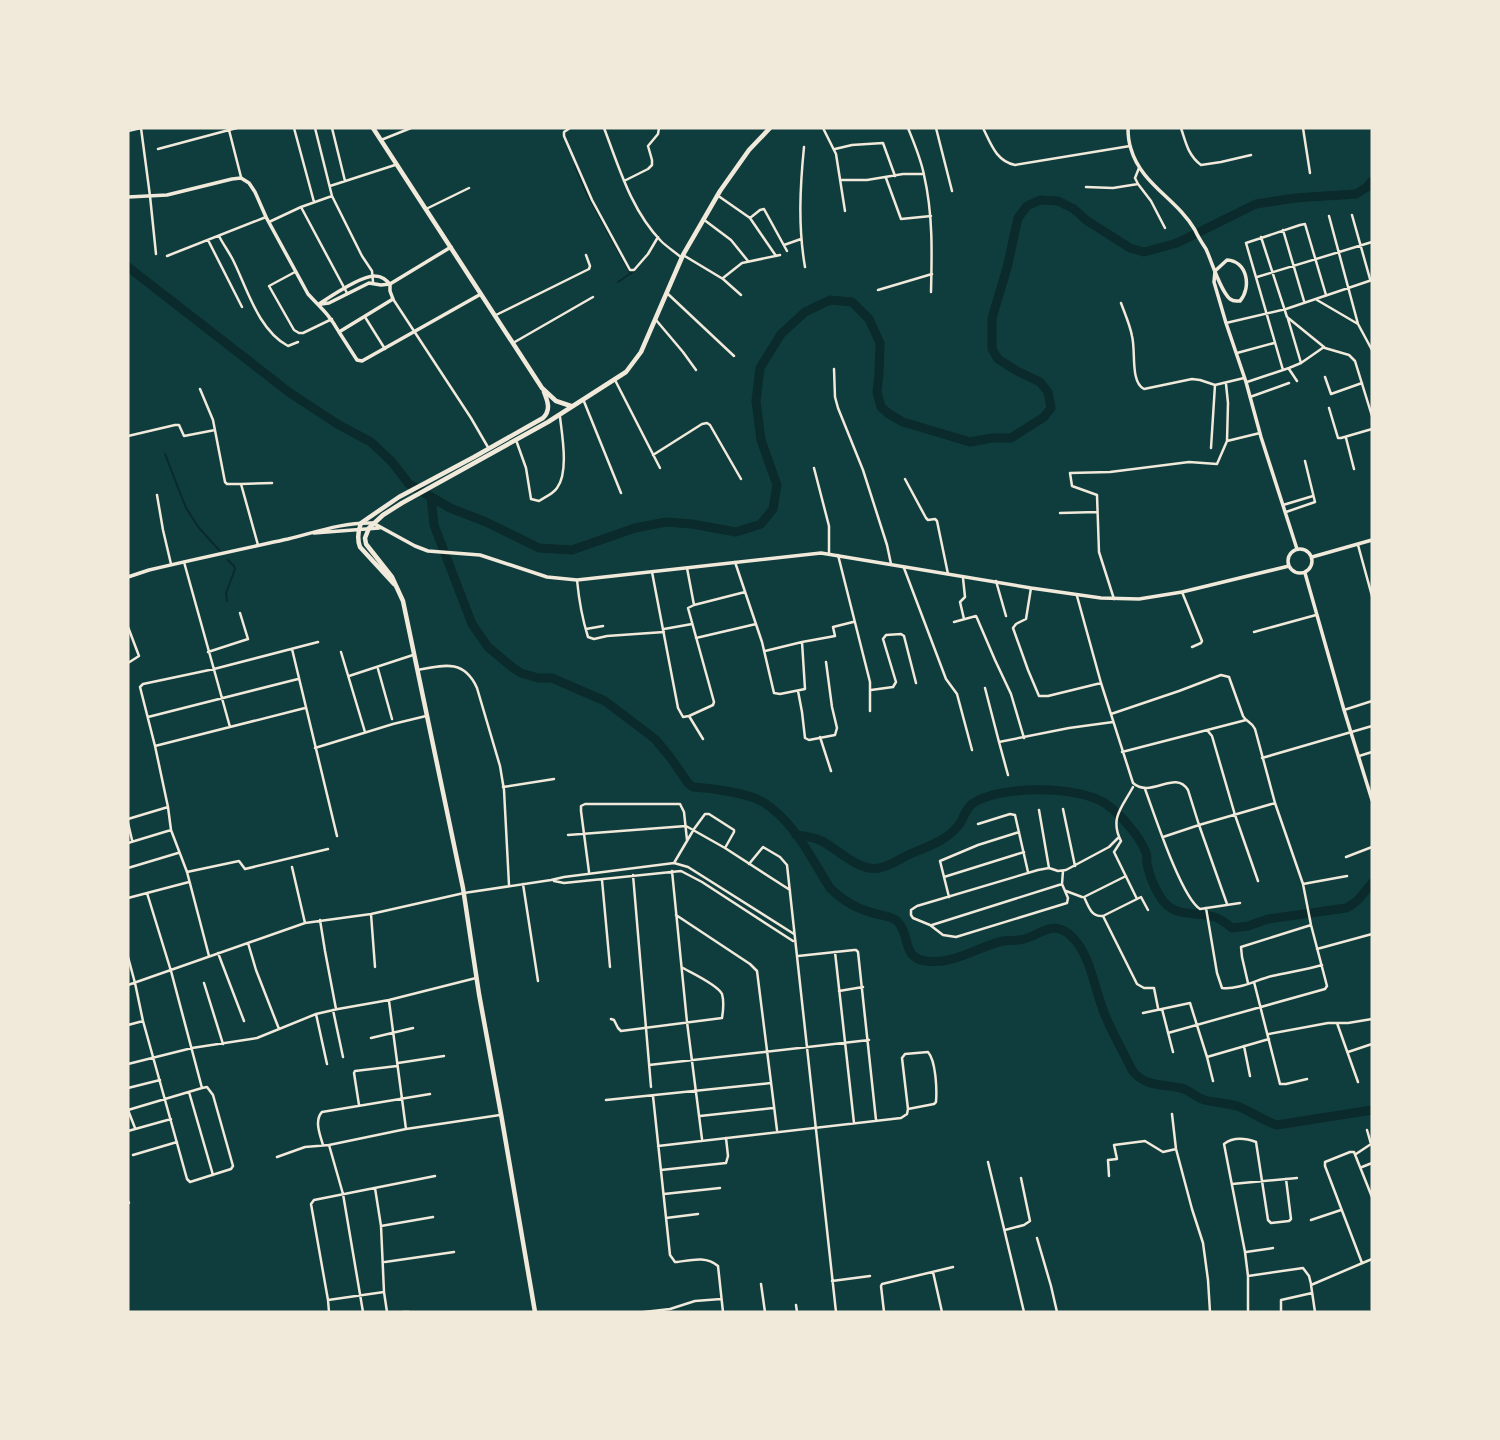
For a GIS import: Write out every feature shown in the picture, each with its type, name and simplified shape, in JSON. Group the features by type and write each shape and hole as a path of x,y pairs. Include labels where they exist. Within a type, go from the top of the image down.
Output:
{"highway":[{"path":"373,128 542,388 556,401 571,406"},
{"path":"397,587 360,547 358,530 361,523 399,497 516,440 614,380 633,364 703,219 749,150 770,128"},
{"path":"535,1312 476,978 464,893 404,601 392,577 366,544 365,538 373,523 402,503 546,415 548,405 542,388"}],"main road":[{"path":"1128,128 1130,146 1139,167 1153,185 1189,220 1205,248 1219,281 1230,299 1237,302 1245,294 1247,283 1241,266 1237,262 1227,260 1215,271 1214,282 1297,549"},
{"path":"128,197 167,195 232,179 241,178 249,183 309,294 332,319 357,360 365,360 481,294"},
{"path":"319,304 329,303 369,283 390,284 451,247"},
{"path":"319,304 344,288 373,275 382,277 390,284 393,299 339,332"},
{"path":"128,577 340,525 361,523 373,523 415,546 433,552 486,556 547,578 577,580 812,553 838,555 1031,588 1139,599 1182,592 1289,566"},
{"path":"312,533 381,528"},
{"path":"1312,558 1372,540"},
{"path":"1297,549 1306,551 1312,558 1311,567 1305,573"},
{"path":"1297,549 1288,560 1289,566 1296,572 1305,573"},
{"path":"1305,573 1372,800"}],"street":[{"path":"128,131 141,128 156,254"},
{"path":"158,149 237,128"},
{"path":"294,128 314,202"},
{"path":"315,128 332,196 372,271 374,283"},
{"path":"332,128 345,181"},
{"path":"381,141 411,128"},
{"path":"570,128 564,132 564,136 592,200 630,270 634,270 648,254 658,237"},
{"path":"604,128 624,181 643,218 658,237 683,257 723,279 741,295"},
{"path":"624,181 652,165 648,146 658,134 659,128"},
{"path":"822,128 835,149 845,211"},
{"path":"908,128 924,174 930,216 931,292"},
{"path":"936,128 952,191"},
{"path":"983,128 999,158 1015,165 1130,146"},
{"path":"1181,128 1189,152 1201,165 1251,155"},
{"path":"1303,128 1310,173"},
{"path":"229,130 241,178"},
{"path":"835,149 883,143 895,176"},
{"path":"804,147 800,200 805,267"},
{"path":"330,186 395,165"},
{"path":"1139,167 1135,176 1138,184 1151,201 1165,228"},
{"path":"841,180 924,174"},
{"path":"886,177 901,219 930,216"},
{"path":"1086,187 1113,188 1138,184"},
{"path":"426,209 469,188"},
{"path":"717,195 750,218 778,256 748,261 723,279"},
{"path":"167,256 332,196"},
{"path":"301,206 346,293"},
{"path":"750,218 764,209 787,251"},
{"path":"1226,323 1286,309 1371,281 1352,215"},
{"path":"1329,216 1358,324 1372,350"},
{"path":"703,219 731,240 748,261"},
{"path":"1283,370 1246,243 1305,224 1326,295"},
{"path":"1283,230 1304,302"},
{"path":"219,236 255,309 273,334 288,346 298,342"},
{"path":"1261,237 1301,363"},
{"path":"784,245 801,238"},
{"path":"208,240 242,307"},
{"path":"1257,277 1372,242"},
{"path":"496,316 589,269 586,255"},
{"path":"296,272 269,286 294,330 303,332 332,319"},
{"path":"878,290 932,274"},
{"path":"667,293 734,356"},
{"path":"513,344 593,297"},
{"path":"393,299 489,449"},
{"path":"1315,299 1358,324"},
{"path":"1121,303 1132,336 1138,385 1144,389 1192,379 1215,385 1245,380 1301,363 1324,347"},
{"path":"365,317 385,349"},
{"path":"1287,317 1324,347 1351,356 1355,361 1372,416"},
{"path":"656,320 696,370"},
{"path":"1236,353 1274,343"},
{"path":"1289,368 1297,381"},
{"path":"834,369 838,408 863,470 891,565"},
{"path":"1325,377 1331,394 1362,383"},
{"path":"614,380 660,468"},
{"path":"1250,397 1289,383"},
{"path":"1114,598 1100,558 1097,495 1071,485 1070,472 1110,472 1189,462 1217,464 1227,441 1226,384"},
{"path":"1211,448 1215,385"},
{"path":"1364,388 1372,386"},
{"path":"200,388 213,420 226,484 272,483"},
{"path":"583,399 621,493"},
{"path":"1329,408 1338,438 1372,429"},
{"path":"516,440 526,468 531,499 539,500 551,494 558,488 561,480 563,442 560,414"},
{"path":"653,455 707,423 741,479"},
{"path":"128,436 175,425 179,425 184,436 215,430"},
{"path":"1227,441 1260,433"},
{"path":"1346,437 1354,469"},
{"path":"1285,513 1315,502 1306,461"},
{"path":"814,468 827,516 829,554"},
{"path":"905,479 926,518 937,521 948,574"},
{"path":"242,484 258,545"},
{"path":"157,495 171,565"},
{"path":"1283,505 1313,496"},
{"path":"1060,513 1097,512"},
{"path":"1357,543 1372,596"},
{"path":"838,555 870,682 870,711"},
{"path":"184,562 230,727"},
{"path":"735,562 765,651 774,693 806,688 802,642"},
{"path":"687,568 694,605"},
{"path":"905,568 946,679 957,694 972,750"},
{"path":"652,572 682,717 713,705 714,702 688,608 746,592"},
{"path":"962,576 965,597 960,602 964,619"},
{"path":"577,580 581,613 588,637 592,639 664,631 692,624"},
{"path":"996,581 1006,616"},
{"path":"1031,588 1026,619 1013,628 1039,696 1101,683"},
{"path":"1182,592 1202,641 1192,647"},
{"path":"1077,594 1101,683 1134,785 1146,789 1182,782 1188,790 1227,904"},
{"path":"208,652 248,639 240,613"},
{"path":"1254,632 1316,615"},
{"path":"954,622 976,616 978,619 1011,694 1024,738"},
{"path":"765,651 835,636 834,627 854,622"},
{"path":"696,638 756,624"},
{"path":"586,629 603,626"},
{"path":"128,627 139,656 128,663"},
{"path":"871,690 893,687 896,684 883,639 886,635 904,636 916,683"},
{"path":"209,956 187,872 171,830 165,787 140,687 318,642"},
{"path":"292,649 337,836"},
{"path":"341,652 365,732"},
{"path":"349,676 415,654"},
{"path":"798,691 805,738 809,740 835,734 837,728 826,662"},
{"path":"418,670 452,665 461,669 473,681 496,751 503,787 509,886"},
{"path":"378,667 392,719"},
{"path":"1111,714 1223,674 1231,681 1246,720 1254,726 1275,803 1303,884 1327,986 1325,989 1168,1033"},
{"path":"148,717 299,678"},
{"path":"985,688 1008,775"},
{"path":"1344,710 1372,701"},
{"path":"155,746 305,708"},
{"path":"315,748 428,716"},
{"path":"689,716 703,740"},
{"path":"1122,752 1246,720"},
{"path":"999,742 1113,722"},
{"path":"1262,758 1372,726"},
{"path":"1208,730 1258,881"},
{"path":"820,737 831,771"},
{"path":"1359,756 1372,752"},
{"path":"503,787 554,779"},
{"path":"1134,785 1116,816 1118,838 1121,841 1114,852 1137,899"},
{"path":"1146,789 1189,899 1196,907 1207,910 1240,903"},
{"path":"589,873 581,808 585,804 678,803 683,808 687,839"},
{"path":"1163,837 1275,803"},
{"path":"167,807 128,821 130,842 171,830"},
{"path":"1063,809 1075,866"},
{"path":"1038,810 1049,867"},
{"path":"674,863 687,839 707,814 733,829 725,848"},
{"path":"978,824 1013,814 1028,872"},
{"path":"568,835 686,826 790,890"},
{"path":"949,897 939,862 942,859 1019,832"},
{"path":"1063,871 1062,884 1068,898 1067,903 956,937 943,935 911,916 911,911 917,906 1028,872 1049,867 1063,871 1109,847 1118,838"},
{"path":"750,864 762,847 780,857 787,865 836,1312"},
{"path":"1346,857 1372,848"},
{"path":"187,872 239,861 246,869 328,849"},
{"path":"944,877 1024,852"},
{"path":"128,868 180,853"},
{"path":"128,985 305,923 370,914 464,893 589,873 674,863 688,867 705,877 794,934"},
{"path":"292,867 305,923"},
{"path":"642,867 644,874"},
{"path":"551,880 564,883 672,871 688,874 794,942"},
{"path":"672,871 702,1140"},
{"path":"633,875 651,1087"},
{"path":"1084,897 1126,876"},
{"path":"1303,884 1347,876"},
{"path":"702,882 705,877"},
{"path":"602,878 610,967"},
{"path":"128,898 189,882"},
{"path":"523,884 538,981"},
{"path":"930,925 1062,884"},
{"path":"1066,891 1084,897 1096,916 1103,916 1142,897 1148,910"},
{"path":"147,893 202,1088"},
{"path":"1207,910 1221,987 1234,988 1322,965"},
{"path":"370,914 374,967"},
{"path":"676,915 755,968 759,981 778,1132"},
{"path":"1103,916 1138,986 1154,988 1173,1052"},
{"path":"320,920 343,1057"},
{"path":"1248,983 1242,946 1311,925"},
{"path":"1317,949 1372,934"},
{"path":"248,943 279,1029"},
{"path":"796,957 856,950 863,988 876,1120"},
{"path":"835,952 854,1123"},
{"path":"218,953 244,1021"},
{"path":"128,957 143,1021 166,1099 188,1181 213,1175 233,1166 213,1095 207,1087 202,1088 166,1099 128,1110 135,1128"},
{"path":"611,1019 621,1031 722,1018 723,999 719,990 683,968"},
{"path":"128,1064 192,1048 257,1038 316,1014 390,1000 476,978"},
{"path":"1254,981 1281,1085 1307,1079"},
{"path":"204,983 223,1044"},
{"path":"839,991 863,988"},
{"path":"390,1000 406,1129"},
{"path":"1143,1013 1190,1003 1213,1081"},
{"path":"316,1014 327,1065"},
{"path":"1207,1056 1268,1037 1372,1018"},
{"path":"128,1025 143,1021"},
{"path":"1337,1023 1358,1083"},
{"path":"371,1038 413,1028"},
{"path":"649,1065 869,1040"},
{"path":"1348,1052 1372,1044"},
{"path":"1244,1046 1250,1076"},
{"path":"658,1146 901,1118 908,1109 902,1058 905,1054 928,1052 935,1081 936,1102 908,1109"},
{"path":"359,1105 355,1071 444,1056"},
{"path":"128,1088 160,1080"},
{"path":"606,1100 771,1083"},
{"path":"189,1092 213,1175"},
{"path":"323,1145 317,1119 319,1115 330,1110 430,1094"},
{"path":"653,1096 671,1257 677,1262 700,1259 716,1264 719,1268 723,1312"},
{"path":"700,1116 775,1108"},
{"path":"1171,1114 1176,1149 1201,1236 1210,1312"},
{"path":"277,1157 305,1147 501,1115"},
{"path":"128,1131 171,1119"},
{"path":"1356,1154 1371,1144 1367,1130"},
{"path":"661,1170 726,1163 726,1138"},
{"path":"1248,1312 1245,1252 1224,1144 1238,1138 1256,1142 1268,1222 1285,1222 1290,1219 1286,1179"},
{"path":"1109,1176 1108,1160 1117,1159 1114,1145 1143,1141 1163,1152 1176,1149"},
{"path":"133,1155 177,1142"},
{"path":"329,1145 343,1194 363,1312"},
{"path":"1363,1263 1325,1166 1328,1160 1354,1152 1372,1196"},
{"path":"988,1162 1024,1312"},
{"path":"1361,1168 1372,1163"},
{"path":"329,1312 311,1204 314,1200 435,1176"},
{"path":"1005,1230 1030,1221 1021,1178"},
{"path":"1232,1184 1297,1178"},
{"path":"375,1188 381,1226 387,1312"},
{"path":"664,1194 720,1188"},
{"path":"1311,1220 1342,1210"},
{"path":"666,1218 698,1214"},
{"path":"381,1226 433,1217"},
{"path":"1037,1238 1057,1312"},
{"path":"1245,1252 1273,1248"},
{"path":"383,1262 454,1252"},
{"path":"1311,1285 1372,1259"},
{"path":"884,1312 882,1284 953,1267"},
{"path":"1248,1276 1303,1268 1309,1276 1315,1312"},
{"path":"933,1272 942,1312"},
{"path":"832,1282 870,1276"},
{"path":"761,1284 765,1312"},
{"path":"328,1300 384,1292"},
{"path":"1282,1312 1281,1300 1312,1293"},
{"path":"644,1312 675,1308 695,1301 721,1299"},
{"path":"796,1305 797,1312"},
{"path":"402,1312 409,1312"}],"waterway":[{"path":"575,165 586,192 631,274"},
{"path":"128,267 290,393 371,442 392,462 409,484 450,508 539,548 572,550 635,528 666,522 736,532 761,524 773,509 777,485 761,440 756,401 760,368 781,334 805,312 830,300 852,302 869,319 880,343 877,392 881,407 903,422 970,442 1011,438 1044,417 1051,408 1048,392 1040,382 998,359 992,349 992,318 1018,218 1027,206 1040,200 1058,201 1130,248 1144,252 1177,243 1256,204 1356,194 1372,181"},
{"path":"618,282 634,271"},
{"path":"165,454 186,508 199,528 219,550"},
{"path":"431,497 434,525 472,624 488,647 521,673 538,678 552,678 605,701 655,739 693,787 748,796 763,802 793,830 830,888 858,907 897,921 910,950 918,959 936,962 956,958 1003,941 1024,939 1057,928 1069,934 1082,950 1108,1023 1132,1070 1142,1079 1184,1089 1205,1100 1237,1106 1277,1125 1372,1110"},
{"path":"227,601 226,593 235,569 228,560"},
{"path":"796,835 822,841 864,867 879,868 935,844 958,826 972,804 984,798 1019,791 1059,791 1094,798 1106,804 1123,819 1147,854 1153,884 1169,907 1181,912 1217,918 1232,928 1268,919 1346,908 1357,901 1372,883"}]}
